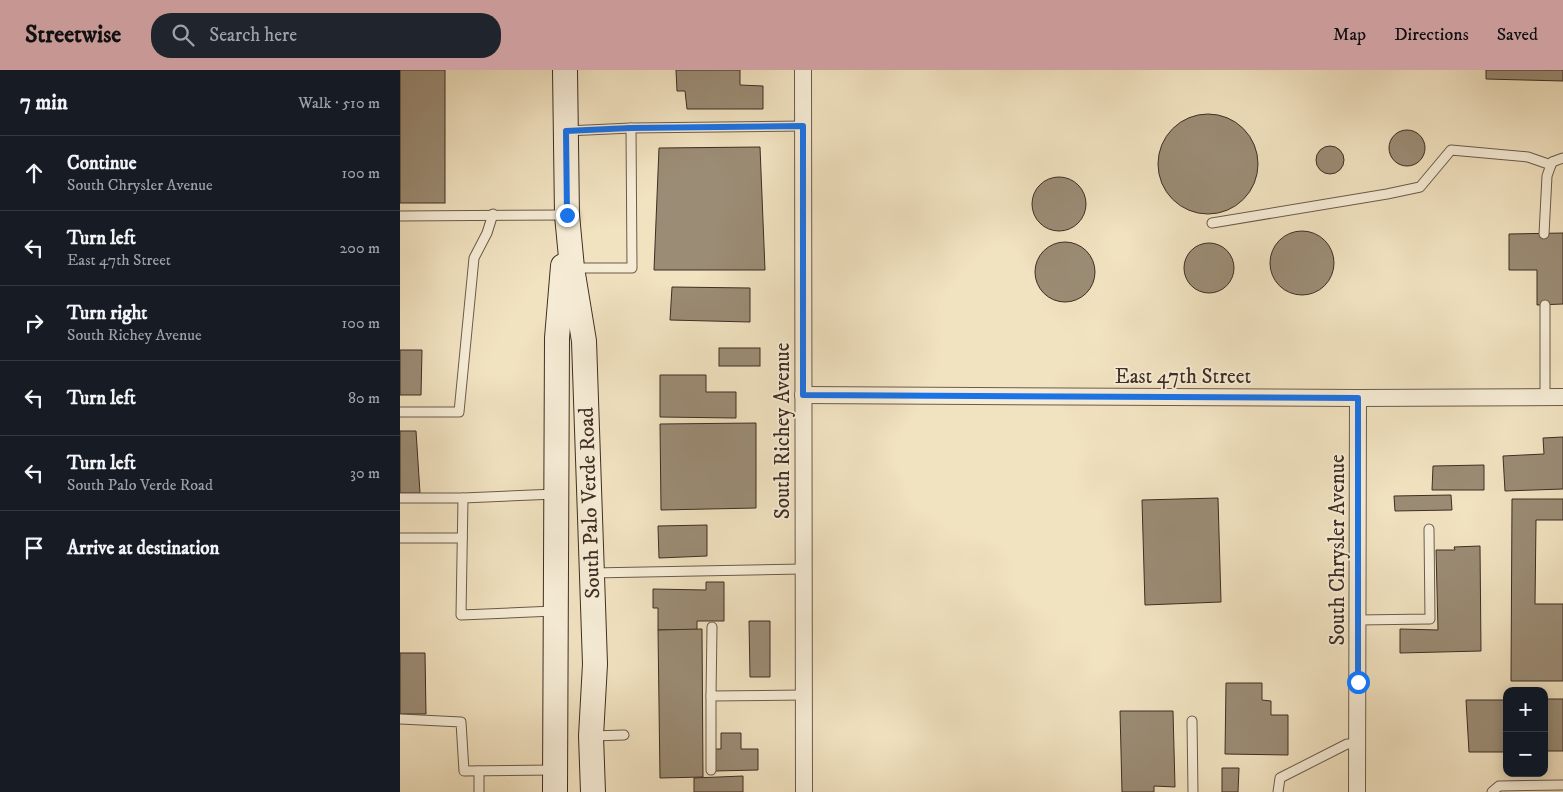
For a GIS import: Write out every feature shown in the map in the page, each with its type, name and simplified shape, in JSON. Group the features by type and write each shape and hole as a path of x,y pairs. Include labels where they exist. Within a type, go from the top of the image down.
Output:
{"main road":[{"name":"South Palo Verde Road","path":"565,70 567,215 572,268 584,341 596,664 591,736 593,792"},
{"name":"South Palo Verde Road","path":"556,781 557,338 567,215"}],"street":[{"name":"South Richey Avenue","path":"803,70 804,792"},
{"name":"East 47th Street","path":"803,395 1358,398 1563,397"},
{"name":"South Chrysler Avenue","path":"1357,792 1358,398"}],"lane":[{"path":"566,131 630,128 803,126"},
{"path":"572,268 632,268 630,128"},
{"path":"1212,222 1420,187 1451,150 1528,157 1551,165"},
{"path":"1544,234 1547,176 1552,162 1563,158"},
{"path":"400,412 459,412 474,258 487,233 493,214"},
{"path":"400,216 567,215"},
{"path":"1545,305 1545,397"},
{"path":"400,498 463,498 556,494"},
{"path":"463,498 461,615 556,611"},
{"path":"1358,620 1430,619 1429,529"},
{"path":"400,538 462,538"},
{"path":"592,573 803,569"},
{"path":"711,770 712,627"},
{"path":"711,696 804,695"},
{"path":"400,719 461,722 464,770 478,770 556,781"},
{"path":"1192,721 1193,792"},
{"path":"591,736 624,735"},
{"path":"1278,792 1280,778 1347,744 1358,744"},
{"path":"478,770 479,792"},
{"path":"1492,792 1499,786 1563,785"}],"building":[{"path":"400,70 445,70 445,203 400,203"},
{"path":"676,70 740,70 740,85 763,86 763,109 687,109 685,91 677,91"},
{"path":"1486,70 1563,70 1563,81 1486,79"},
{"path":"1208,114 1218,115 1236,122 1250,136 1257,154 1257,174 1250,192 1236,206 1218,213 1208,214 1198,213 1180,206 1166,192 1159,174 1158,164 1159,154 1166,136 1180,122 1198,115"},
{"path":"1407,130 1419,136 1425,148 1419,160 1407,166 1395,160 1389,148 1395,136"},
{"path":"1330,146 1340,150 1344,160 1340,170 1330,174 1320,170 1316,160 1320,150"},
{"path":"760,147 765,270 654,270 659,148"},
{"path":"1054,177 1064,177 1074,181 1082,189 1086,204 1082,219 1074,227 1064,231 1054,231 1044,227 1036,219 1032,209 1032,199 1036,189 1044,181"},
{"path":"1296,231 1308,231 1325,240 1332,251 1334,263 1332,275 1325,286 1308,295 1296,295 1284,290 1275,281 1270,269 1270,257 1275,245 1284,236"},
{"path":"1563,233 1563,304 1537,305 1537,270 1509,270 1509,234"},
{"path":"1065,242 1082,247 1090,255 1095,272 1090,289 1082,297 1065,302 1048,297 1040,289 1035,272 1040,255 1048,247"},
{"path":"1209,243 1219,245 1227,250 1232,258 1234,268 1232,278 1227,286 1219,291 1209,293 1199,291 1191,286 1186,278 1184,268 1186,258 1191,250 1199,245"},
{"path":"672,287 750,288 750,322 670,320"},
{"path":"719,348 760,348 760,366 719,366"},
{"path":"400,350 422,350 421,395 400,395"},
{"path":"660,375 706,375 706,392 736,392 736,418 660,417"},
{"path":"756,423 756,508 661,510 660,424"},
{"path":"400,431 416,431 420,493 400,493"},
{"path":"1563,437 1563,489 1505,491 1503,456 1544,454 1543,438"},
{"path":"1484,465 1484,490 1432,490 1433,466"},
{"path":"1451,495 1452,510 1395,511 1394,496"},
{"path":"1218,498 1221,602 1145,605 1142,500"},
{"path":"1512,499 1563,499 1563,520 1536,520 1535,604 1563,604 1563,681 1511,681"},
{"path":"707,525 707,556 659,558 658,526"},
{"path":"1480,546 1481,651 1400,653 1400,629 1438,630 1436,550 1455,550 1454,547"},
{"path":"706,582 724,582 724,621 697,621 697,630 658,630 658,608 653,608 653,589 706,590"},
{"path":"749,621 770,621 770,677 750,677"},
{"path":"702,629 703,777 660,778 658,630"},
{"path":"400,653 425,653 426,714 400,714"},
{"path":"1226,683 1262,683 1262,700 1271,701 1271,715 1288,715 1288,755 1225,754"},
{"path":"1548,699 1563,699 1563,751 1548,751"},
{"path":"1466,700 1503,700 1503,752 1469,752"},
{"path":"1120,711 1173,711 1175,787 1154,786 1154,792 1122,792"},
{"path":"721,733 741,733 741,749 758,749 758,770 715,771 715,749 721,749"},
{"path":"1222,768 1239,768 1238,792 1222,792"},
{"path":"743,776 743,792 694,792 694,778"}],"route":[{"path":"567,215 566,131 630,128 803,126 803,395 1358,398 1358,682"}]}
